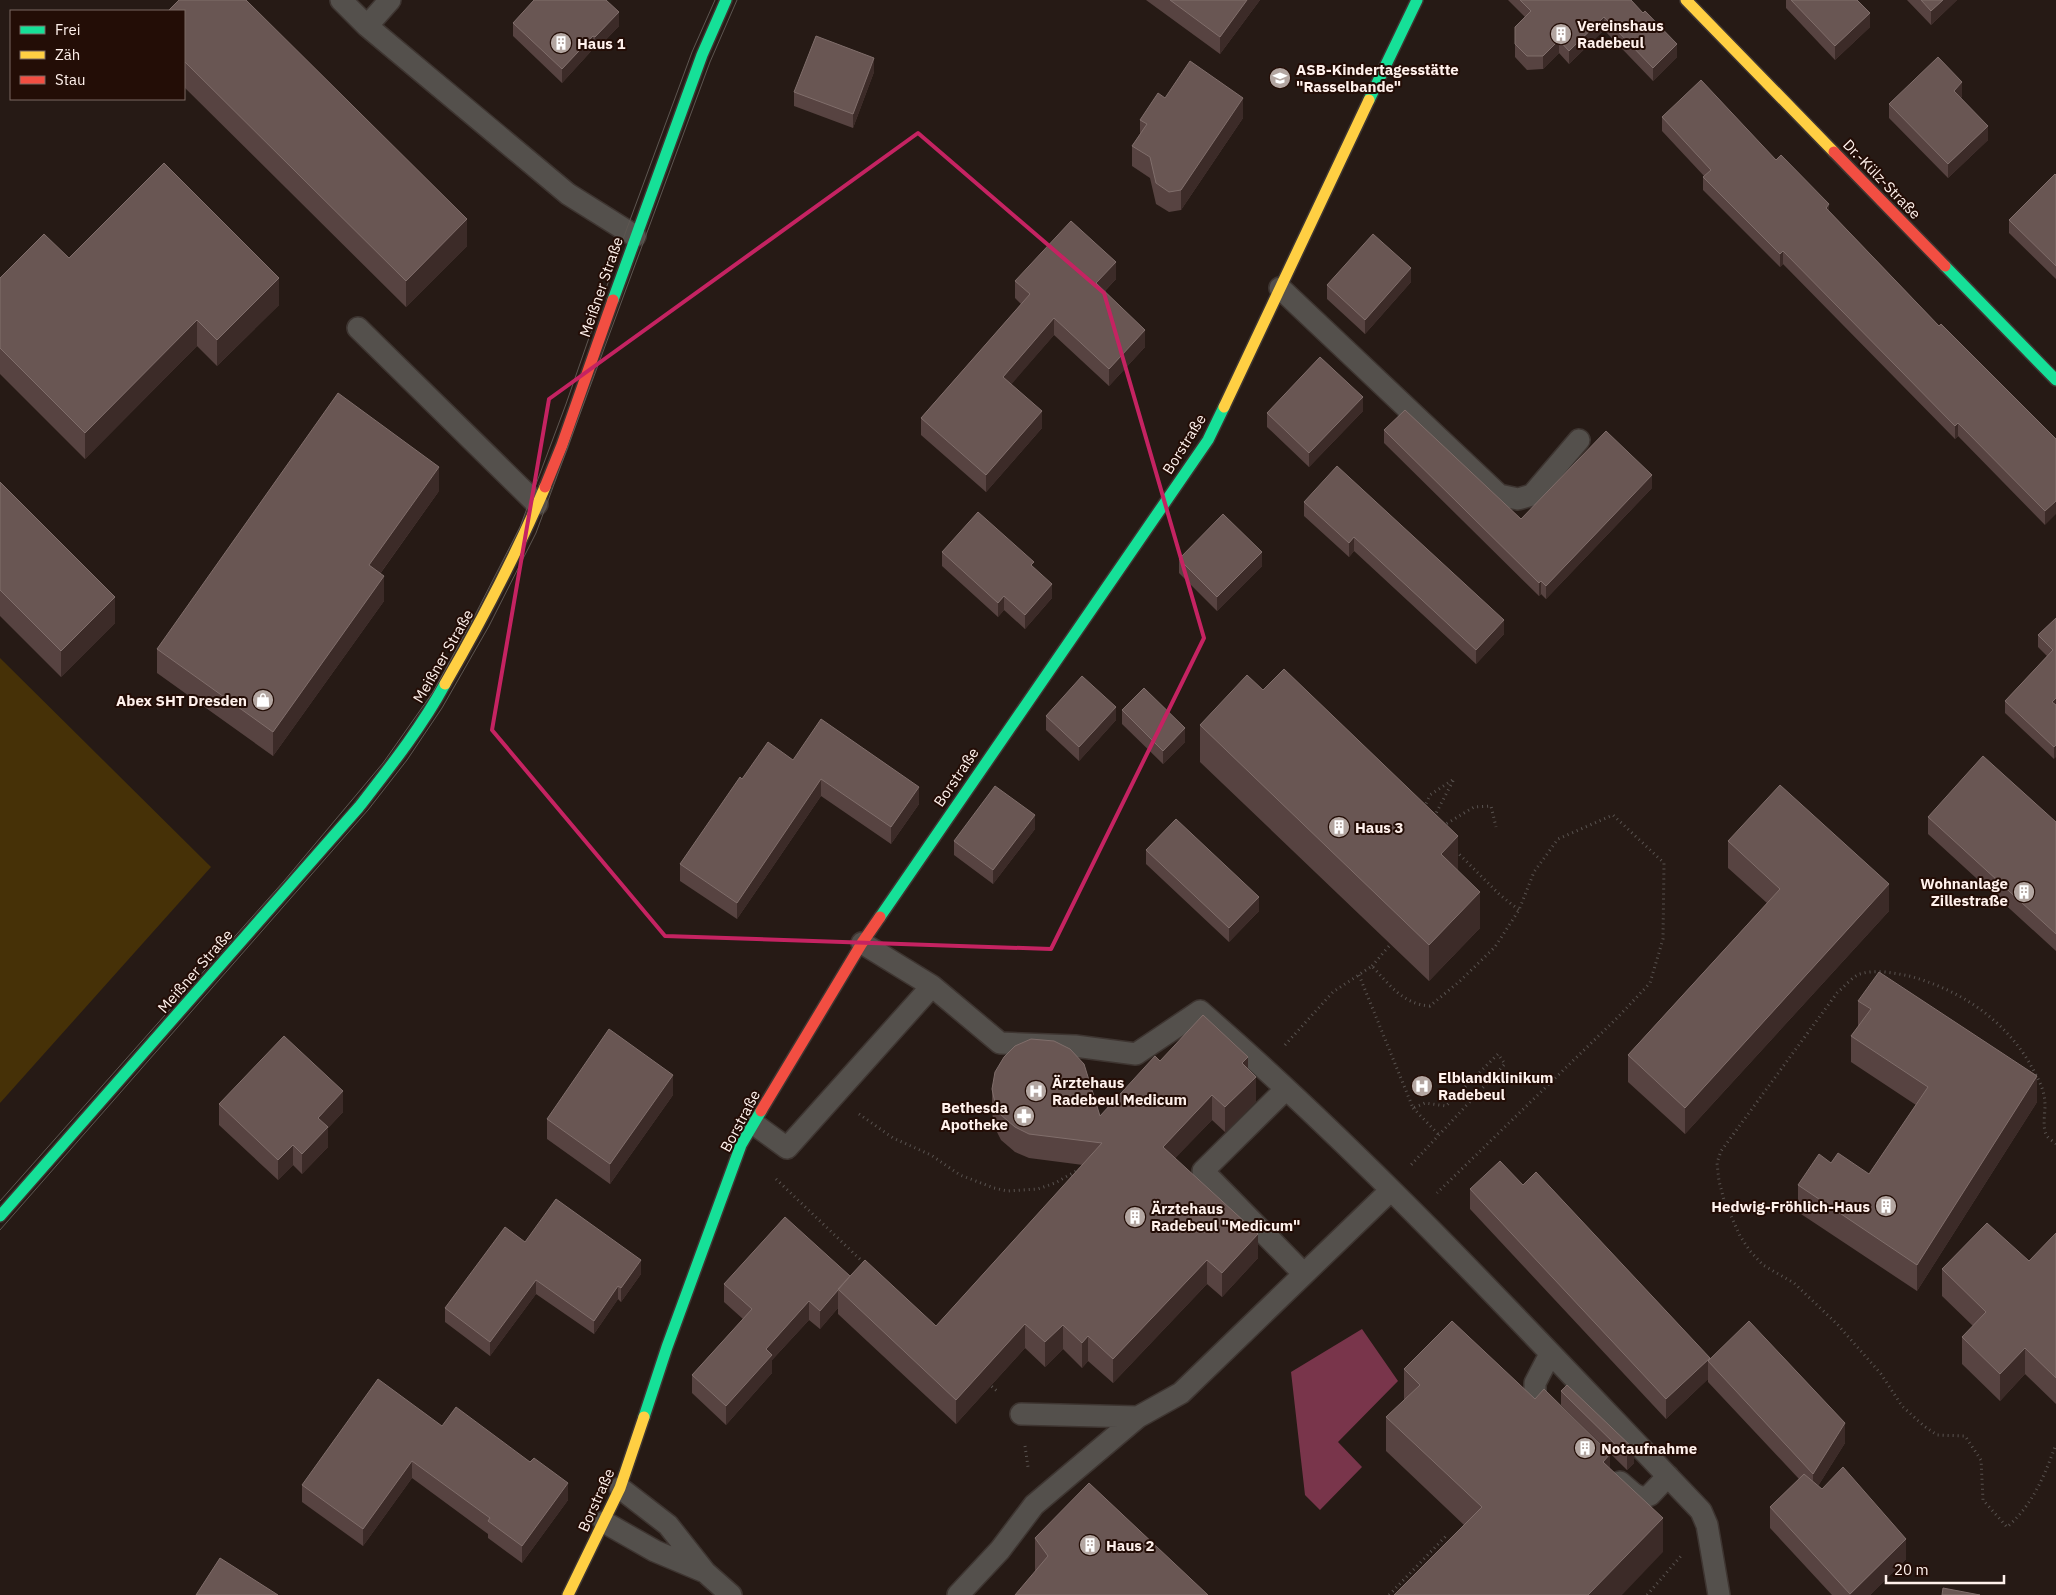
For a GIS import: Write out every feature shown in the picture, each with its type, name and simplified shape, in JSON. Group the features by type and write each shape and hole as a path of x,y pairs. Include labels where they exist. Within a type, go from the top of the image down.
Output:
{"street":[{"name":"Meißner Straße","path":"0,1216 359,807 397,758 434,704 482,619 526,532 562,446 635,236 702,55 726,0"},
{"name":"Borstraße","path":"568,1595 620,1488 667,1347 741,1146 862,943 1208,440 1417,0"},
{"name":"Dr.-Külz-Straße","path":"1686,0 2056,380"}],"lane":[{"path":"341,0 367,26 568,194 635,236"},
{"path":"367,26 390,0"},
{"path":"1280,288 1500,495 1518,499 1532,495 1580,440"},
{"path":"358,328 537,504"},
{"path":"862,943 932,986 1000,1043 1075,1046 1136,1054 1200,1011 1265,1068 1390,1189 1702,1512 1707,1525 1719,1595"},
{"path":"754,1124 786,1148 932,986"},
{"path":"1286,1088 1203,1171 1302,1273"},
{"path":"958,1595 1000,1550 1034,1505 1138,1417 1181,1393 1390,1189"},
{"path":"1550,1354 1535,1383 1534,1397 1572,1435"},
{"path":"1021,1414 1138,1417"},
{"path":"1605,1467 1634,1494 1642,1498 1650,1495 1668,1476"},
{"path":"620,1488 668,1525 704,1572 731,1595"},
{"path":"604,1522 655,1551 704,1572"}],"path":[{"path":"1421,816 1430,795 1454,779 1432,820 1446,824 1474,807 1491,806 1496,827"},
{"path":"1372,966 1398,993 1416,1004 1430,1006 1460,981 1495,947 1519,910 1534,872 1558,839 1613,815 1664,863 1663,939 1650,984 1415,1214"},
{"path":"1455,850 1500,895 1519,910"},
{"path":"1265,1068 1333,992 1372,966 1390,945"},
{"path":"2056,1144 2047,1136 2044,1120 2044,1097 2037,1077 2018,1046 1992,1018 1969,1002 1938,985 1898,974 1870,973 1859,974 1837,993 1721,1151 1717,1163 1719,1182 1724,1200 1740,1236 1750,1251 1763,1264 1794,1283 1837,1324 1881,1374 1902,1406 1924,1426 1937,1435 1965,1436 1981,1460 1983,1500 2007,1527 2032,1499 2046,1472 2056,1444"},
{"path":"1359,975 1413,1108 1439,1135"},
{"path":"1390,1189 1505,1064 1498,1054 1446,1106 1425,1103 1413,1108"},
{"path":"832,1098 864,1116 893,1138 931,1155 960,1175 994,1188 1007,1191 1038,1189 1055,1183 1084,1166"},
{"path":"741,1146 870,1270"},
{"path":"985,1380 1021,1414 1034,1505"},
{"path":"1647,1595 1707,1525"},
{"path":"1389,1595 1447,1536"}],"highlighted area":[{"path":"918,133 1104,293 1204,638 1051,949 665,936 492,730 549,399"}],"shaded area":[{"path":"0,658 211,867 0,1103"},
{"path":"1362,1329 1398,1381 1338,1442 1362,1467 1320,1510 1305,1495 1291,1372"}],"building":[{"path":"179,0 246,0 467,219 406,281 185,62 185,10 169,10"},
{"name":"Haus 1","path":"534,0 606,0 619,12 562,69 513,23"},
{"path":"1170,0 1247,0 1220,37"},
{"name":"Vereinshaus Radebeul","path":"1520,0 1631,0 1643,13 1645,11 1677,44 1653,68 1604,17 1569,51 1559,40 1543,56 1527,56 1515,44 1515,27 1531,11"},
{"path":"1791,0 1857,0 1870,13 1835,46"},
{"path":"1921,0 1943,0 1931,11"},
{"path":"816,36 874,58 853,114 794,92"},
{"path":"1938,57 1962,82 1954,91 1988,126 1948,164 1889,104"},
{"path":"1190,61 1243,98 1181,190 1169,192 1156,183 1150,157 1132,146 1147,124 1140,120 1158,93 1165,98"},
{"path":"1701,80 1776,160 1781,155 1829,204 1826,208 1939,326 1941,324 2056,439 2056,501 2045,511 1958,423 1955,426 1783,251 1780,254 1703,177 1711,170 1662,117"},
{"path":"164,163 279,278 217,340 197,320 85,433 0,348 0,278 44,234 69,258"},
{"path":"2056,175 2056,266 2009,220"},
{"path":"1071,221 1116,262 1096,283 1145,330 1109,369 1054,318 1003,377 1042,411 986,475 921,418 1030,294 1015,281"},
{"path":"1373,234 1411,268 1365,320 1327,285"},
{"path":"1320,357 1363,397 1309,453 1267,413"},
{"path":"338,393 439,467 369,565 384,576 273,732 157,649"},
{"path":"1405,410 1521,519 1606,431 1652,475 1546,586 1541,581 1539,583 1384,430"},
{"path":"1337,466 1504,620 1476,650 1354,537 1349,543 1304,502"},
{"path":"0,482 115,597 61,651 0,590"},
{"path":"978,512 1034,562 1031,565 1052,584 1025,615 1004,596 998,603 942,552"},
{"path":"1223,514 1262,552 1217,597 1179,559"},
{"path":"2056,618 2056,698 2052,702 2056,705 2056,745 2054,747 2005,701 2053,650 2038,635"},
{"name":"Haus 3","path":"1284,669 1458,836 1441,854 1480,892 1429,945 1200,725 1247,675 1263,690"},
{"path":"1082,676 1116,707 1079,747 1046,716"},
{"path":"1144,688 1185,728 1163,751 1122,710"},
{"path":"821,719 919,787 891,827 821,779 737,903 680,864 740,777 742,779 768,742 793,760"},
{"name":"Wohnanlage Zillestraße","path":"1983,756 2056,822 2056,934 1928,817"},
{"path":"1780,785 1889,884 1685,1108 1628,1055 1780,889 1728,841"},
{"path":"995,786 1035,815 993,870 954,841"},
{"path":"1176,819 1259,897 1229,928 1146,850"},
{"path":"1879,972 2037,1076 1917,1265 1798,1185 1819,1154 1831,1163 1838,1153 1869,1174 1928,1087 1851,1036 1871,1009 1858,1001"},
{"name":"Ärztehaus Radebeul \"Medicum\"","path":"1203,1015 1248,1057 1242,1063 1256,1077 1225,1107 1212,1095 1163,1147 1258,1234 1222,1273 1207,1260 1113,1359 1088,1336 1082,1343 1063,1325 1045,1342 1025,1324 956,1400 838,1289 865,1260 936,1326 1102,1143 1029,1134 1015,1127 1001,1115 995,1103 992,1089 995,1072 1004,1057 1015,1046 1031,1039 1054,1041 1070,1049 1084,1064 1100,1116 1155,1056 1160,1061"},
{"path":"609,1029 673,1075 610,1164 547,1119"},
{"path":"284,1036 343,1091 318,1118 328,1127 302,1154 293,1145 278,1160 219,1104"},
{"path":"1500,1161 1523,1185 1536,1172 1710,1358 1666,1399 1470,1189"},
{"path":"556,1199 641,1260 621,1288 618,1286 594,1321 536,1280 490,1342 445,1308 505,1227 525,1242"},
{"path":"785,1217 850,1276 820,1311 809,1301 766,1349 772,1355 726,1406 692,1375 752,1309 724,1284"},
{"path":"1987,1223 2029,1261 2056,1233 2056,1378 2025,1348 2000,1374 1962,1337 1986,1312 1942,1269"},
{"path":"1452,1321 1535,1399 1544,1389 1610,1454 1603,1462 1663,1518 1588,1595 1394,1595 1482,1507 1386,1417 1420,1385 1404,1369"},
{"path":"1749,1321 1845,1423 1813,1474 1708,1361"},
{"path":"378,1379 442,1426 456,1407 530,1462 534,1458 568,1483 522,1546 488,1521 490,1518 412,1461 363,1529 302,1485"},
{"path":"1567,1385 1634,1449 1627,1456 1561,1391"},
{"path":"1843,1467 1906,1539 1850,1594 1770,1507 1804,1474 1822,1489"},
{"path":"1089,1483 1208,1595 1015,1595 1048,1556 1035,1538"},
{"path":"220,1558 278,1595 196,1595"},
{"path":"1943,1588 1980,1595 1942,1595"}],"tram line":[{"path":"0,1201 284,881 383,763 433,692 520,527 692,52 715,0"},
{"path":"0,1230 368,810 407,760 442,708 489,626 536,533 710,62 737,0"}],"traffic: fast":[{"path":"613,300 702,55 726,0"},
{"path":"1369,100 1417,0"},
{"path":"1945,266 2056,380"},
{"path":"880,917 1208,440 1224,407"},
{"path":"0,1216 359,807 415,732 445,684"},
{"path":"644,1417 667,1347 741,1145 761,1111"}],"traffic: slow":[{"path":"1686,0 1834,152"},
{"path":"1224,407 1369,100"},
{"path":"445,684 498,587 545,487"},
{"path":"568,1595 620,1488 644,1417"}],"traffic: jam":[{"path":"1834,152 1945,266"},
{"path":"545,487 562,445 613,300"},
{"path":"761,1111 862,943 880,917"}],"place":[{"name":"Vereinshaus Radebeul","path":"1561,34"},
{"name":"Haus 1","path":"561,43"},
{"name":"ASB-Kindertagesstätte \"Rasselbande\"","path":"1280,78"},
{"name":"Abex SHT Dresden","path":"263,700"},
{"name":"Haus 3","path":"1339,827"},
{"name":"Wohnanlage Zillestraße","path":"2024,892"},
{"name":"Elblandklinikum Radebeul","path":"1422,1086"},
{"name":"Ärztehaus Radebeul Medicum","path":"1036,1091"},
{"name":"Bethesda Apotheke","path":"1024,1116"},
{"name":"Hedwig-Fröhlich-Haus","path":"1886,1206"},
{"name":"Ärztehaus Radebeul \"Medicum\"","path":"1135,1217"},
{"name":"Notaufnahme","path":"1585,1448"},
{"name":"Haus 2","path":"1090,1545"}]}
